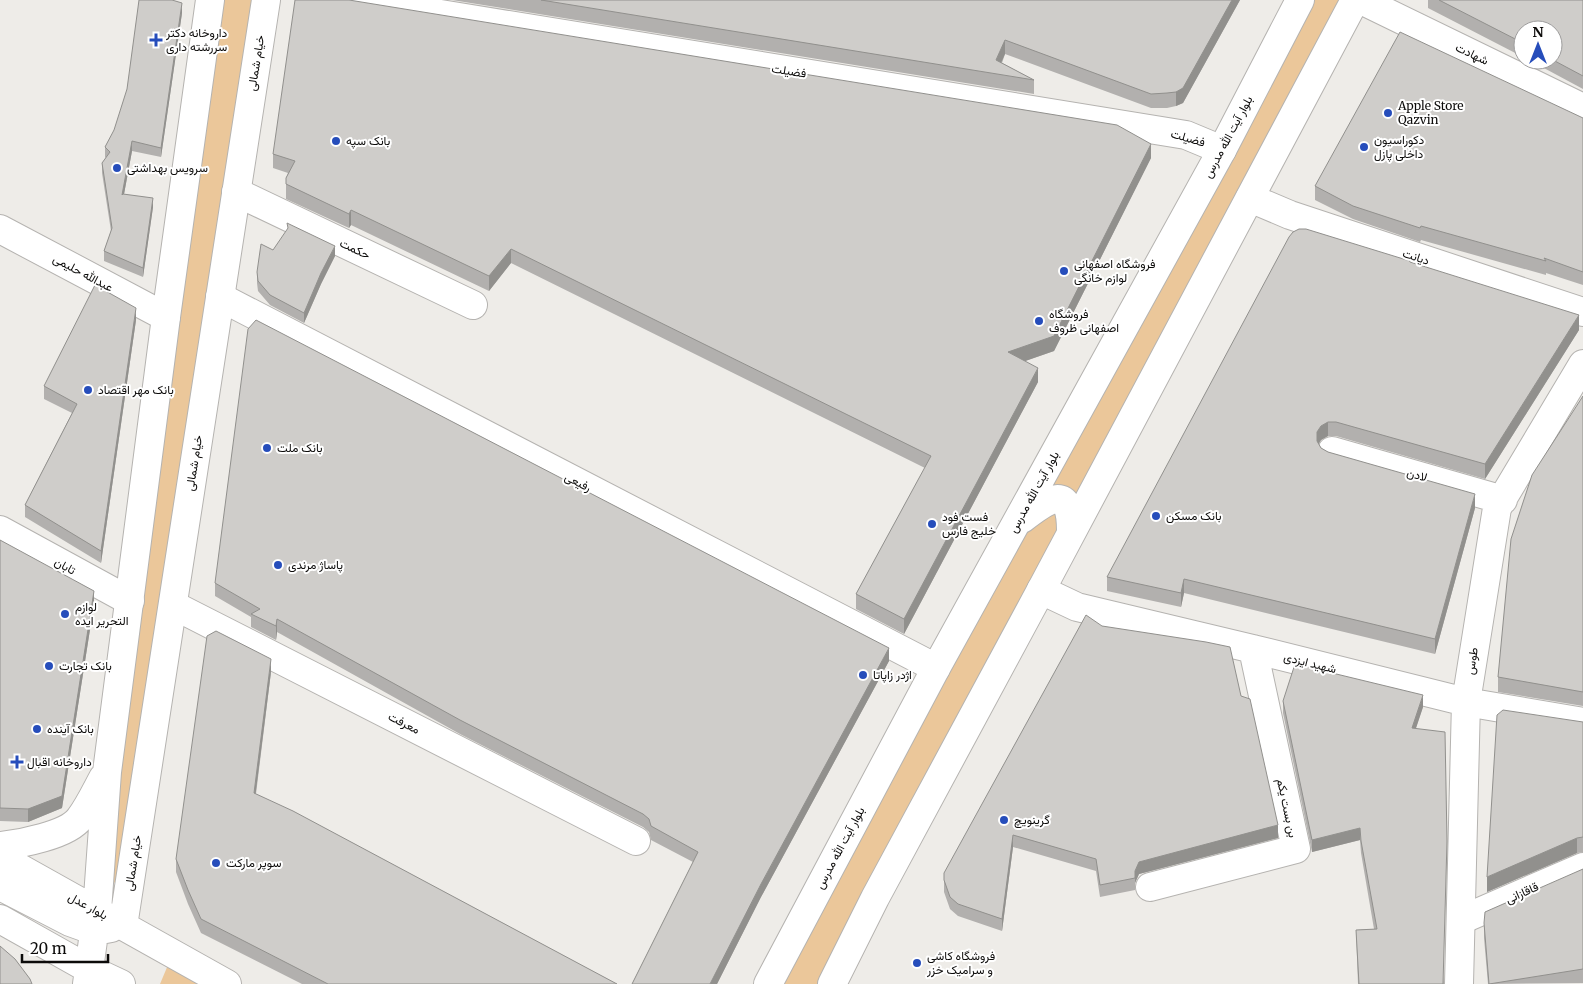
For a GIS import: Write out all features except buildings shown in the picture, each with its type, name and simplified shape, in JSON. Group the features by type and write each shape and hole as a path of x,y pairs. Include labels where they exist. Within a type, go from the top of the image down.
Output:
{"street":[{"path":"88,977 96,921 107,772 166,317 210,0"},
{"name":"خیام شمالی","path":"123,926 266,0"},
{"name":"فضیلت","path":"354,0 1186,135 1222,150"},
{"name":"بلوار آیت الله مدرس","path":"768,984 936,668 1222,150 1300,0"},
{"path":"833,984 844,958 978,705 1355,0"},
{"name":"شهادت","path":"1361,0 1583,108"},
{"name":"حکمت","path":"236,192 473,305"},
{"name":"دیانت","path":"1250,198 1290,215 1583,312"},
{"name":"عبدالله حلیمی","path":"0,229 166,317"},
{"name":"رفیعی","path":"220,297 936,668"},
{"name":"طوس","path":"1459,984 1466,702 1497,508 1583,364"},
{"name":"لادن","path":"1332,450 1503,500"},
{"path":"1018,522 1040,505 1055,499 1064,500 1069,507 1071,531"},
{"name":"تابان","path":"0,530 130,602"},
{"name":"شهید ایزدی","path":"1041,590 1077,607 1466,702 1583,722"},
{"name":"معرفت","path":"172,605 636,841"},
{"name":"بن بست یکم","path":"1150,887 1296,849 1253,649"},
{"path":"0,846 31,842 61,831 79,820 107,772"},
{"name":"بلوار عدل","path":"0,857 96,921 123,926 227,984"},
{"name":"قاقازانی","path":"1461,920 1583,866"},
{"path":"0,886 70,922 96,921"},
{"path":"129,886 150,924 172,953"},
{"path":"0,919 88,977 121,984"}],"shaded area":[{"path":"210,0 266,0 129,890 100,875"},
{"path":"1300,0 1355,0 832,984 768,984"},
{"path":"173,953 227,984 160,984"}],"place":[{"name":"داروخانه دکتر سررشته داری","path":"156,40"},
{"name":"Apple Store Qazvin","path":"1388,113"},
{"name":"بانک سپه","path":"336,141"},
{"name":"دکوراسیون داخلی پازل","path":"1364,147"},
{"name":"سرویس بهداشتی","path":"117,168"},
{"name":"فروشگاه اصفهانی لوازم خانگی","path":"1064,271"},
{"name":"فروشگاه اصفهانی ظروف","path":"1039,321"},
{"name":"بانک مهر اقتصاد","path":"88,390"},
{"name":"بانک ملت","path":"267,448"},
{"name":"بانک مسکن","path":"1156,516"},
{"name":"فست فود خلیج فارس","path":"932,524"},
{"name":"پاساژ مرندی","path":"278,565"},
{"name":"لوازم التحریر ایده","path":"65,614"},
{"name":"بانک تجارت","path":"49,666"},
{"name":"اژدر زاپاتا","path":"863,675"},
{"name":"بانک آینده","path":"37,729"},
{"name":"داروخانه اقبال","path":"17,762"},
{"name":"گرینویچ","path":"1004,820"},
{"name":"سوپر مارکت","path":"216,863"},
{"name":"فروشگاه کاشی و سرامیک خزر","path":"917,963"}]}
